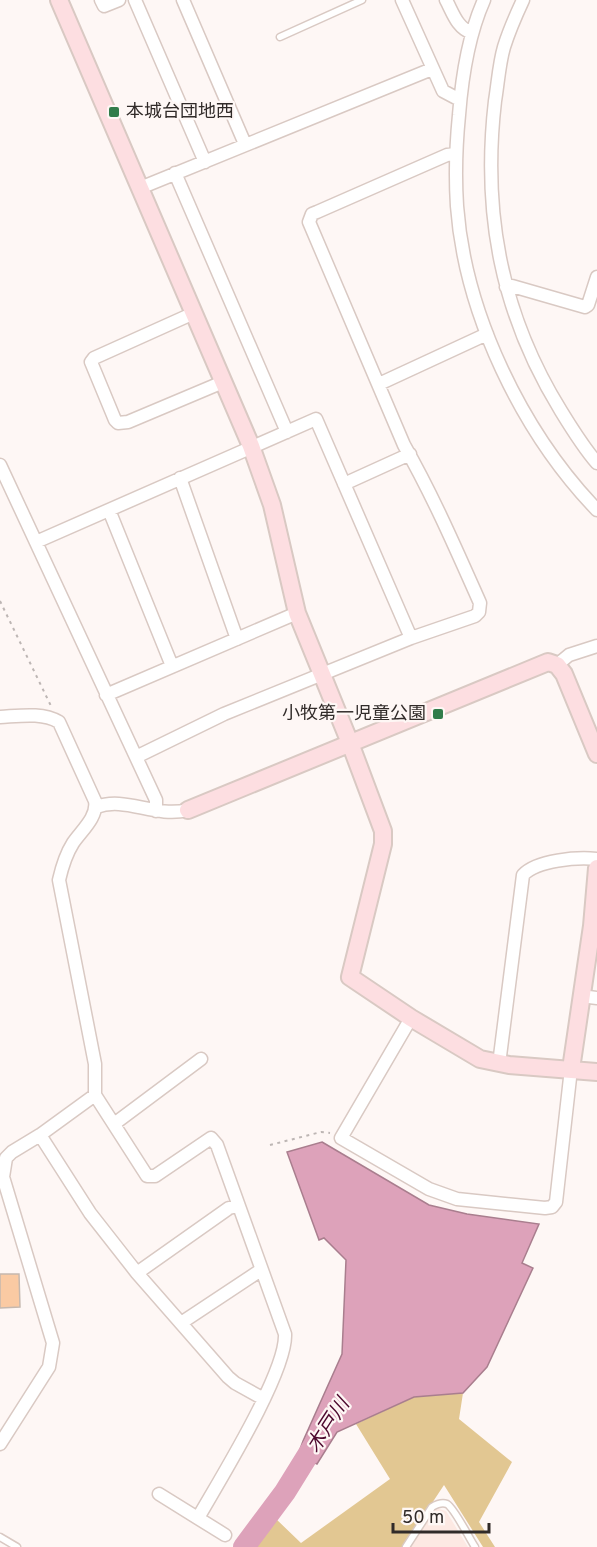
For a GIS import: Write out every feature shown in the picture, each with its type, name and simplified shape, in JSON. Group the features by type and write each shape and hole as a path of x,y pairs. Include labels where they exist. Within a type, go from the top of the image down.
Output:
{"street":[{"path":"59,0 251,446 272,505 297,613 383,831 383,844 350,977 411,1018 480,1059 499,1064 597,1072"},
{"path":"101,0 104,6 119,0"},
{"path":"135,0 205,162"},
{"path":"183,0 245,144"},
{"path":"402,0 443,91 460,100"},
{"path":"446,0 457,23 464,31 472,33"},
{"path":"484,0 466,56 455,154 457,207 462,243 471,283 504,374 531,424 566,475 597,510"},
{"path":"522,0 504,47 492,122 490,162 498,258 530,354 546,387 597,463"},
{"path":"140,188 432,69"},
{"path":"136,758 224,714 411,638 476,616 479,612 480,603 435,502 410,454 309,222 317,212 447,155 455,154"},
{"path":"175,173 287,432"},
{"path":"506,287 512,286 585,307 588,305 597,278"},
{"path":"194,313 94,358 91,362 115,420 118,423 128,422 224,382"},
{"path":"379,384 488,334"},
{"path":"36,543 316,419 411,638"},
{"path":"344,484 410,454"},
{"path":"0,465 156,800 156,811"},
{"path":"180,478 237,639"},
{"path":"109,510 172,666"},
{"path":"106,695 297,613"},
{"path":"557,665 569,655 597,646"},
{"path":"96,807 109,803 156,811 188,810 544,663 557,665 564,674 597,754"},
{"path":"0,717 40,716 53,718 59,722 96,807 93,816 72,844 65,858 59,880 95,1064 95,1095 147,1176 155,1176 211,1138 217,1145 285,1334 285,1343 277,1369 264,1400 198,1518"},
{"path":"499,1064 523,875 533,867 576,858 597,859"},
{"path":"411,1018 341,1138 429,1189 457,1199 552,1207 556,1202 571,1069 589,997 597,868"},
{"path":"114,1124 201,1059"},
{"path":"0,1444 49,1367 53,1353 51,1330 3,1177 6,1158 95,1095"},
{"path":"40,1136 90,1213 137,1273 228,1377 264,1400"},
{"path":"137,1273 229,1208 238,1206"},
{"path":"182,1323 261,1270"},
{"path":"159,1494 225,1535"}],"lane":[{"path":"280,37 362,0"},
{"path":"406,1547 432,1507 439,1503 447,1504 452,1510 475,1547"},
{"path":"0,1537 17,1547"}],"path":[{"path":"0,603 59,722"},
{"path":"270,1145 321,1132 328,1132 341,1138"}],"shaded area":[{"path":"463,1393 459,1419 512,1462 479,1522 495,1547 483,1547 444,1485 403,1547 253,1547 274,1517 301,1543 390,1479 356,1424 414,1397"},
{"path":"435,1510 446,1511 468,1547 411,1547"}],"water":[{"path":"322,1142 429,1205 467,1214 539,1224 522,1263 533,1268 487,1367 463,1393 414,1397 337,1432 317,1464 313,1462 307,1471 295,1463 342,1354 346,1260 324,1238 319,1240 287,1152"}],"building":[{"path":"0,1274 19,1274 20,1307 0,1308"}],"waterway":[{"name":"木戸川","path":"244,1547 285,1492 316,1442"}],"place":[{"name":"本城台団地西","path":"114,112"},
{"name":"小牧第一児童公園","path":"438,714"}]}
